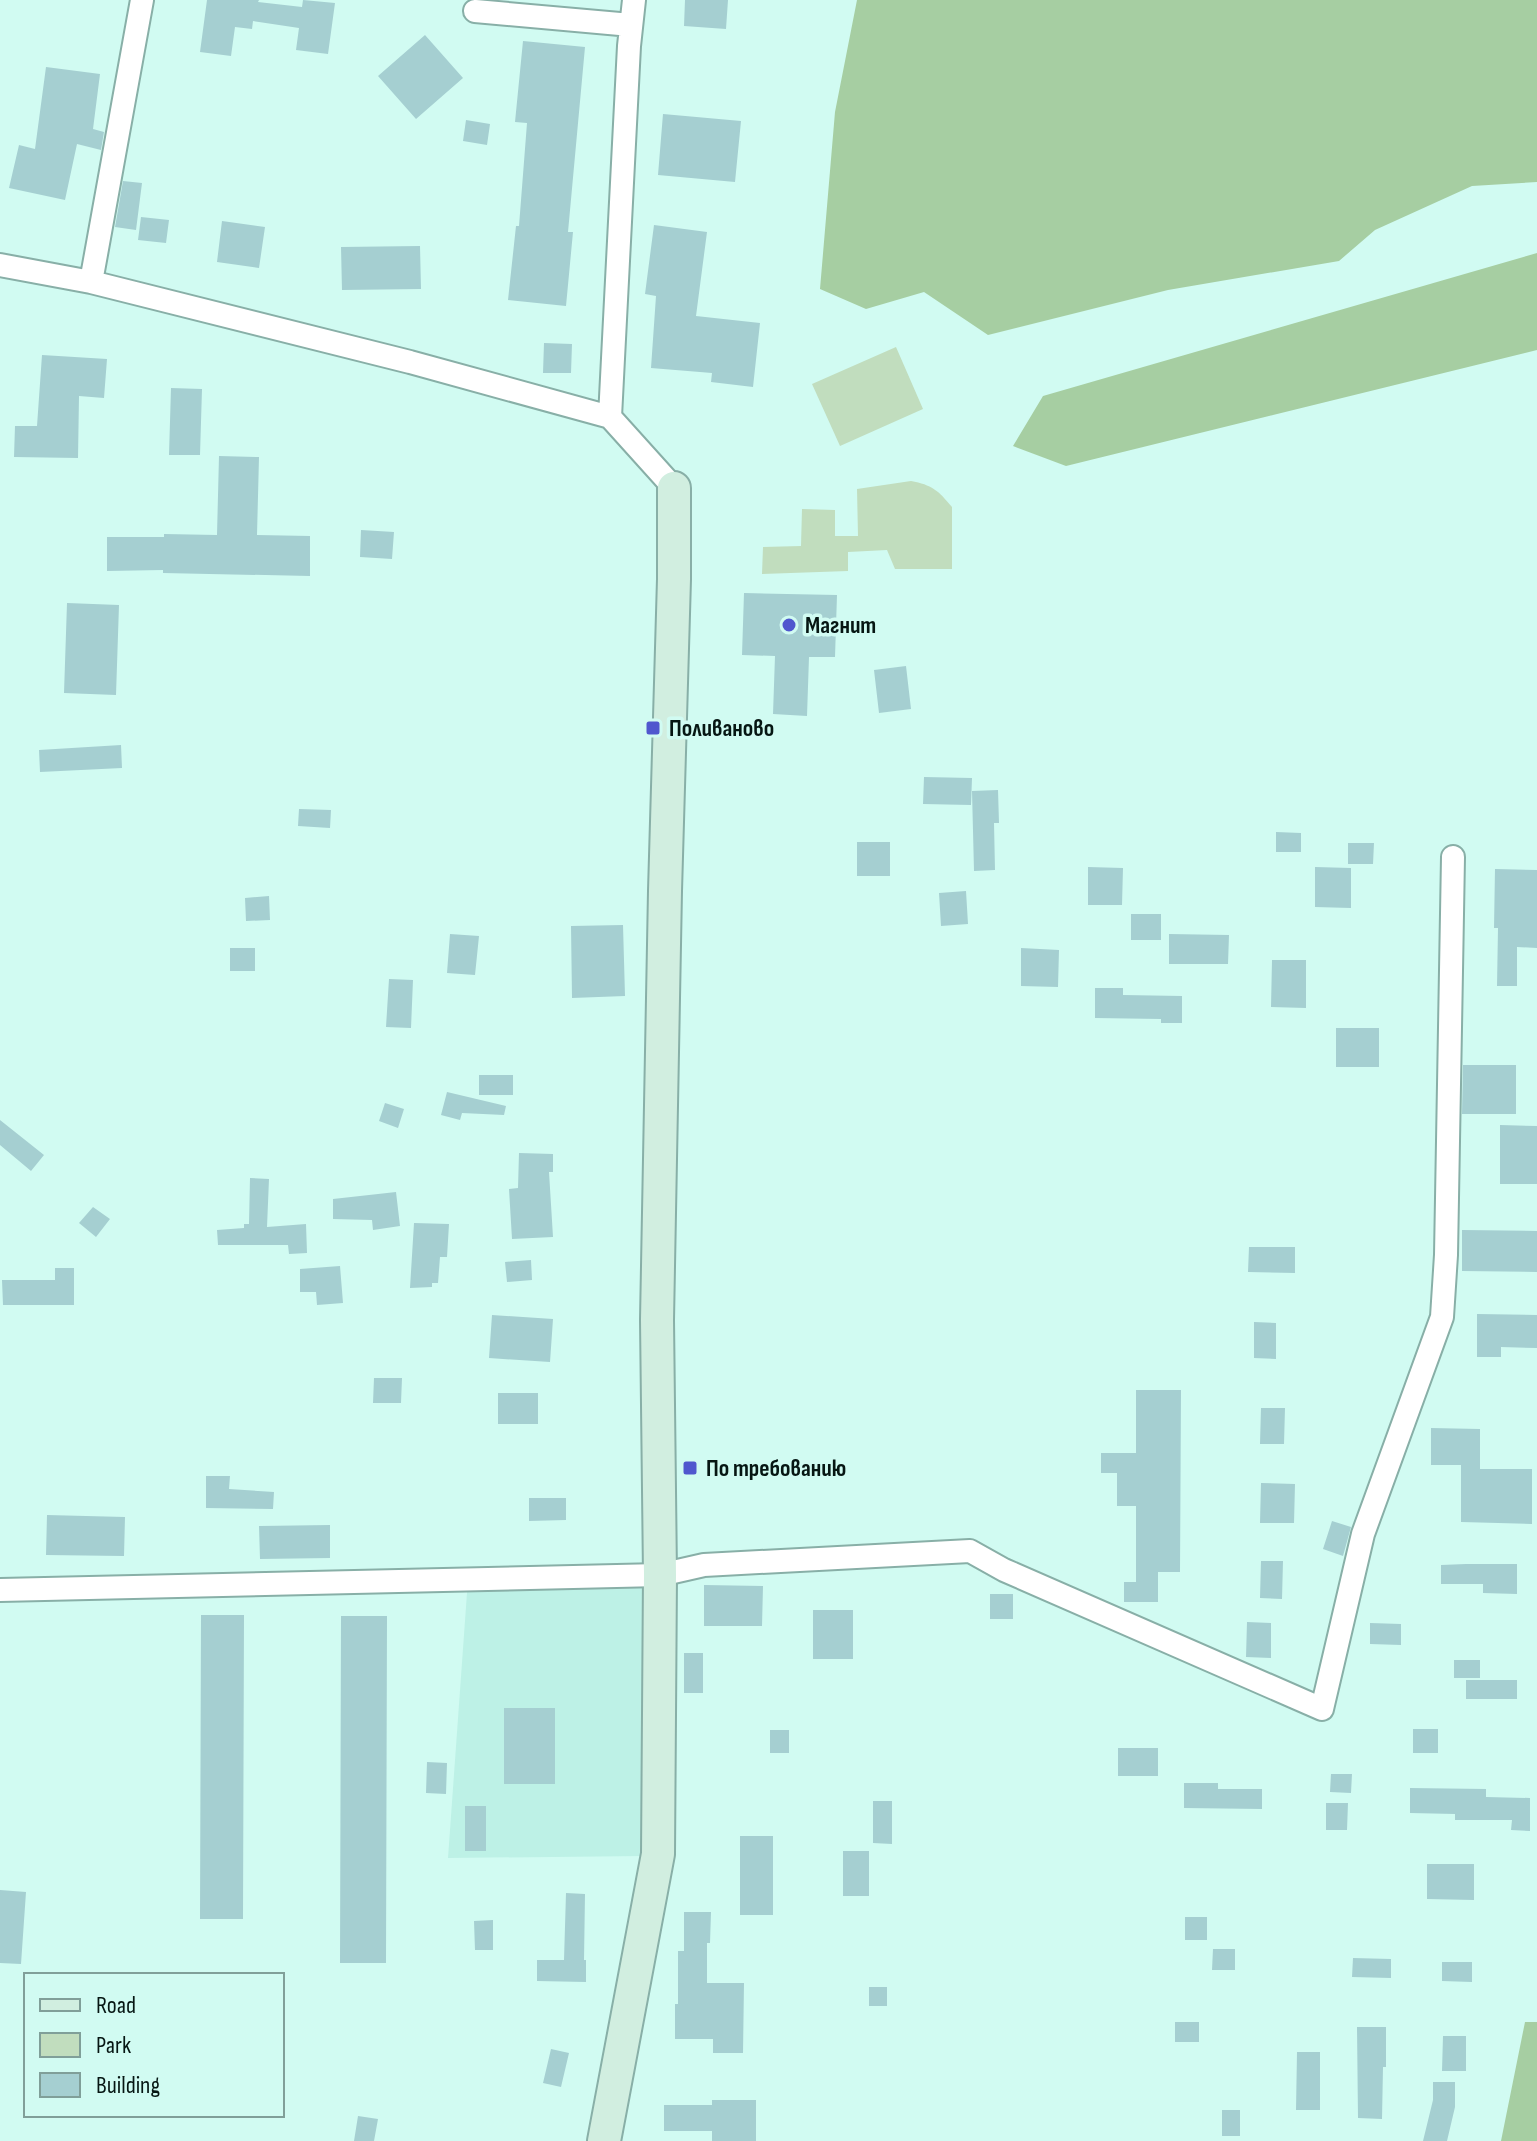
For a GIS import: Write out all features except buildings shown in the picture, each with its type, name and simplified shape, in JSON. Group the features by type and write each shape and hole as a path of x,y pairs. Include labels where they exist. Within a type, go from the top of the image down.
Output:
{"street":[{"path":"91,282 142,0"},
{"path":"610,417 634,0"},
{"path":"475,11 631,25"},
{"path":"0,265 91,282 410,362 610,417 674,488 657,1320 660,1575 658,1854 604,2141"},
{"path":"0,1590 660,1575 704,1565 970,1551 1004,1570 1322,1709 1363,1534 1442,1317 1446,1255 1453,857"}],"shaded area":[{"path":"857,0 1537,0 1537,182 1472,186 1375,230 1339,261 1168,290 988,335 924,292 866,309 820,289 835,112"},
{"path":"1537,253 1537,350 1066,466 1013,446 1043,396"},
{"path":"646,1575 643,1856 448,1858 468,1579"},
{"path":"1525,2022 1537,2022 1537,2141 1501,2141"}],"green space":[{"path":"896,347 923,409 840,446 812,384"},
{"path":"911,481 934,489 952,507 952,569 895,569 887,550 848,552 848,571 762,574 763,547 801,546 802,509 835,510 835,536 858,536 857,489"}],"place":[{"name":"Магнит","path":"789,625"},
{"name":"Поливаново","path":"653,728"},
{"name":"По требованию","path":"690,1468"}]}
